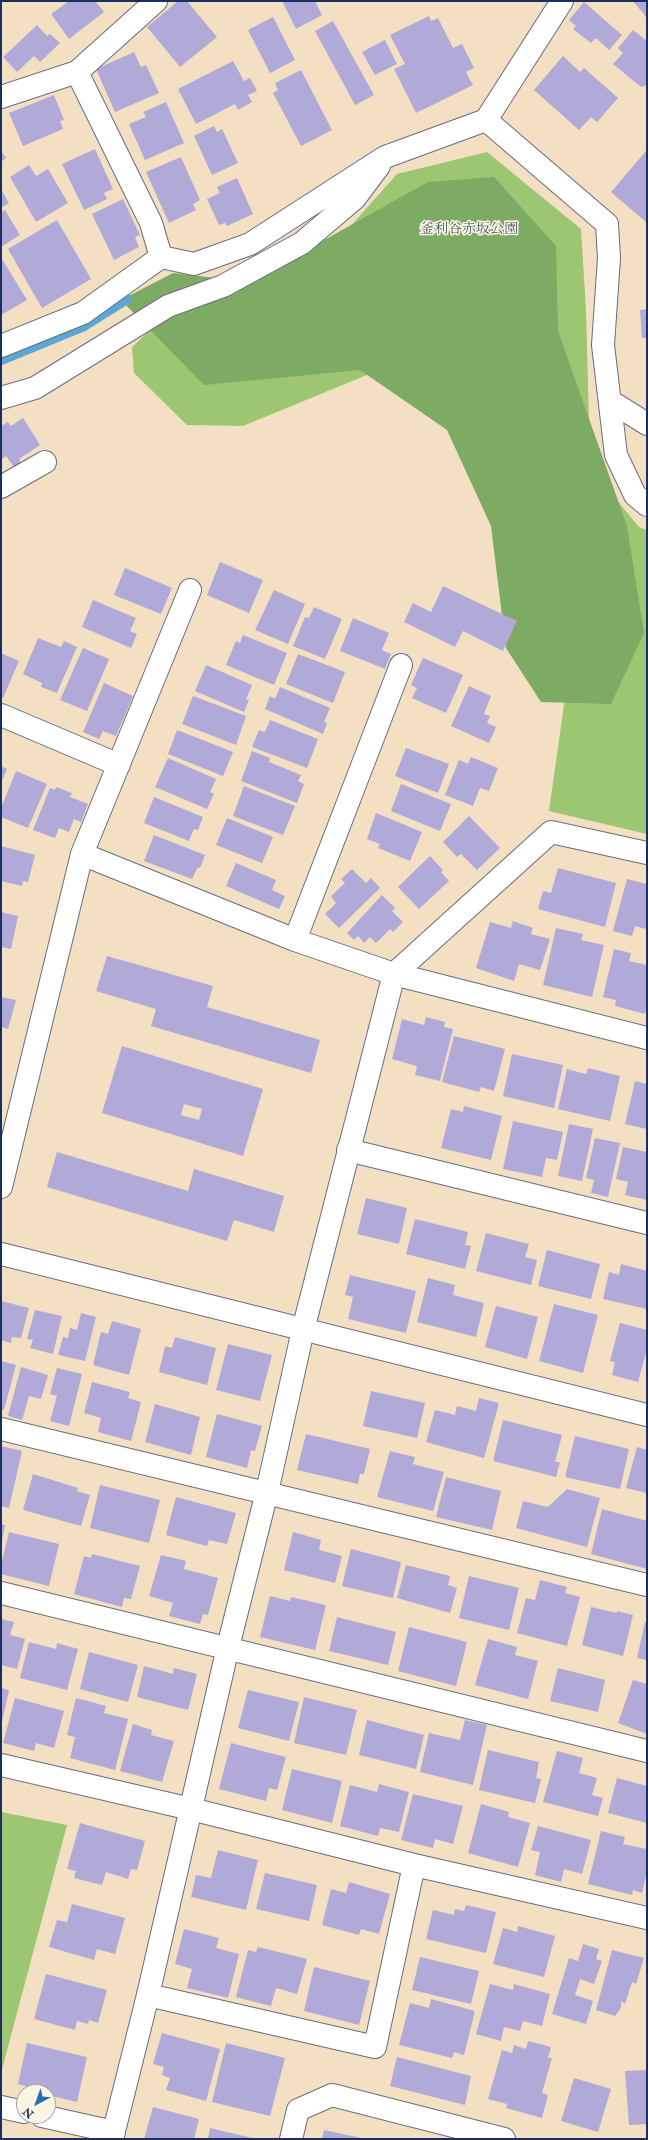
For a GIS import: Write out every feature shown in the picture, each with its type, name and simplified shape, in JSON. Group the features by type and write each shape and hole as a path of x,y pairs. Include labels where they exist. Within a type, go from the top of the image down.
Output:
{"street":[{"path":"1,97 77,72 156,1"},
{"path":"1,346 83,313 161,257 194,264 250,244 385,157 486,120 562,1"},
{"path":"77,72 151,223 161,257"},
{"path":"486,120 607,224 609,258 603,345 616,455 634,496 647,506"},
{"path":"1,398 35,388 168,306 223,286 302,243 355,198 385,157"},
{"path":"610,401 647,424"},
{"path":"1,487 45,462"},
{"path":"1,1187 82,854 190,590"},
{"path":"295,940 401,665"},
{"path":"1,715 119,765"},
{"path":"56,2120 113,2136 148,1995 228,1647 267,1492 302,1330 394,974 551,832 647,853"},
{"path":"82,854 295,940 394,974 647,1038"},
{"path":"348,1150 647,1223"},
{"path":"1,1254 647,1415"},
{"path":"1,1428 647,1585"},
{"path":"1,1593 228,1647 647,1751"},
{"path":"1,1765 191,1809 414,1865 647,1918"},
{"path":"148,1995 375,2047 414,1865"},
{"path":"291,2139 298,2110 332,2095 504,2139"},
{"path":"1,2107 16,2110"}],"green space":[{"name":"釜利谷赤坂公園","path":"487,152 581,229 586,311 589,421 606,487 639,527 647,530 647,834 549,811 572,648 505,394 374,372 243,426 187,425 134,373 132,347 159,322 331,248 397,174"},
{"name":"釜利谷赤坂公園","path":"494,177 556,246 558,331 627,526 644,633 611,704 541,702 506,648 491,526 447,430 360,370 204,385 121,300 173,273 249,282 428,182"},
{"path":"1,1812 67,1825 1,2073"}],"building":[{"path":"69,1 95,1 104,12 69,39 51,14"},
{"path":"178,1 187,1 217,37 180,67 147,27"},
{"path":"282,1 315,1 322,15 296,29"},
{"path":"633,1 647,1 647,18"},
{"path":"584,2 622,35 609,50 596,38 591,43 573,29 576,26 569,20"},
{"path":"429,16 431,21 438,18 453,48 462,44 474,68 466,72 473,85 416,113 394,69 405,64 390,35"},
{"path":"273,17 295,60 270,73 248,30"},
{"path":"333,21 374,95 355,105 315,31"},
{"path":"37,25 47,36 50,34 60,43 40,62 34,56 17,72 3,57"},
{"path":"633,30 647,41 647,85 641,87 613,64 623,53 618,48"},
{"path":"385,40 397,64 375,75 362,52"},
{"path":"134,52 141,67 146,65 159,93 115,112 96,69"},
{"path":"563,56 580,72 584,68 618,98 597,122 591,117 579,130 534,90"},
{"path":"233,61 244,81 250,78 257,91 248,95 252,102 238,110 235,104 196,124 178,89"},
{"path":"301,70 332,130 301,146 273,93 278,90 275,83"},
{"path":"54,95 64,120 60,121 63,129 23,146 9,113"},
{"path":"166,102 184,143 145,160 129,124 146,117 143,112"},
{"path":"214,126 217,132 222,129 238,163 212,175 194,136"},
{"path":"95,149 113,189 104,193 107,199 84,210 62,164"},
{"path":"647,150 647,223 611,192"},
{"path":"1,151 6,158 1,162"},
{"path":"181,157 200,200 193,204 196,210 169,223 146,172"},
{"path":"29,165 36,176 48,169 68,203 36,222 10,177"},
{"path":"237,178 253,214 227,226 225,223 219,225 207,199 220,193 217,187"},
{"path":"1,189 9,203 1,208"},
{"path":"123,199 140,235 135,237 139,247 114,260 92,214"},
{"path":"5,210 20,235 1,247 1,213"},
{"path":"57,220 91,279 42,308 8,249"},
{"path":"2,259 27,300 1,315 1,260"},
{"path":"647,309 647,338 642,338 640,310"},
{"path":"23,418 40,445 19,459 21,463 14,467 6,456 2,459 1,457 1,426 8,422 11,426"},
{"path":"220,562 263,580 249,613 207,595"},
{"path":"125,568 172,588 161,614 114,595"},
{"path":"443,586 517,621 503,651 463,631 455,647 404,622 413,603 431,612"},
{"path":"274,590 305,604 288,644 255,630"},
{"path":"93,600 136,618 130,631 137,634 131,648 82,627"},
{"path":"314,607 342,619 325,659 293,646 305,617 309,618"},
{"path":"353,618 389,633 382,650 391,654 385,669 340,651"},
{"path":"243,635 287,653 274,685 226,665 236,641 240,643"},
{"path":"38,638 61,647 64,641 77,647 57,693 41,687 42,683 23,674"},
{"path":"83,648 109,659 87,711 60,700"},
{"path":"1,653 19,661 3,698 1,697"},
{"path":"298,654 345,672 333,703 286,684"},
{"path":"423,658 463,675 446,713 412,698 417,688 411,685"},
{"path":"206,665 252,685 246,699 249,700 244,712 195,691"},
{"path":"104,683 133,696 116,736 103,731 99,739 83,732"},
{"path":"469,686 491,696 484,714 490,716 487,723 496,727 489,743 451,726"},
{"path":"280,687 330,708 324,722 327,723 323,734 265,709 270,696 275,699"},
{"path":"193,696 246,716 236,745 182,724"},
{"path":"270,720 318,739 307,768 252,747 259,730 265,732"},
{"path":"177,730 233,752 223,776 168,754"},
{"path":"406,748 449,764 438,793 395,776"},
{"path":"252,751 270,758 269,762 301,775 298,781 304,784 297,803 241,781"},
{"path":"471,757 498,768 489,791 480,788 473,806 445,795 459,760 468,764"},
{"path":"168,758 216,779 210,792 214,794 207,809 155,787"},
{"path":"1,766 7,769 1,783"},
{"path":"16,771 47,784 28,828 1,817 1,808"},
{"path":"401,784 451,804 440,831 391,811"},
{"path":"244,786 295,806 283,835 233,816"},
{"path":"56,787 72,793 70,797 88,804 81,822 74,819 69,832 59,828 55,838 33,830 50,788 55,790"},
{"path":"154,797 203,817 198,830 194,829 189,841 144,823"},
{"path":"376,813 422,832 410,861 378,848 380,844 367,839"},
{"path":"469,816 500,848 477,870 461,854 457,857 443,842"},
{"path":"227,818 273,837 262,863 216,845"},
{"path":"154,835 205,855 200,868 198,867 192,879 144,861"},
{"path":"1,846 35,855 28,882 23,881 22,886 1,881"},
{"path":"430,856 443,870 441,872 449,881 419,909 398,887"},
{"path":"236,863 276,880 272,890 285,896 279,909 226,886"},
{"path":"558,868 616,883 605,927 538,909 543,891 551,893"},
{"path":"352,869 366,883 371,878 380,888 339,928 325,914 336,903 331,896 345,883 341,879"},
{"path":"627,879 647,884 646,929 635,926 632,936 613,931"},
{"path":"382,895 395,908 392,911 403,922 393,932 390,929 376,943 370,937 364,943 358,936 354,940 347,933"},
{"path":"1,912 18,916 11,949 1,947"},
{"path":"513,921 533,928 531,934 550,939 540,970 519,964 514,981 476,968 490,922 511,928"},
{"path":"556,928 583,934 581,940 604,945 592,997 543,985"},
{"path":"614,949 631,953 629,961 647,965 647,1006 645,1014 615,1006 616,1000 603,997"},
{"path":"107,956 213,986 207,1007 320,1040 311,1073 151,1026 156,1009 96,991"},
{"path":"1,997 16,1000 8,1029 1,1027"},
{"path":"426,1017 445,1022 444,1027 453,1029 440,1081 415,1075 417,1066 392,1059 402,1019 424,1025"},
{"path":"454,1036 505,1049 494,1091 481,1087 479,1092 442,1082"},
{"path":"122,1046 263,1089 243,1156 102,1113","holes":["184,1104 202,1109 199,1120 181,1115"]},
{"path":"512,1054 563,1065 554,1108 503,1096"},
{"path":"588,1068 620,1076 610,1121 558,1109 567,1069 586,1074"},
{"path":"635,1081 647,1084 647,1129 625,1124"},
{"path":"464,1106 502,1116 491,1160 441,1148 451,1109 463,1112"},
{"path":"513,1121 563,1132 557,1160 546,1158 542,1177 503,1169"},
{"path":"569,1124 593,1129 582,1181 558,1176"},
{"path":"595,1138 620,1143 608,1197 591,1193 594,1180 586,1178"},
{"path":"623,1147 647,1152 647,1200 625,1195 628,1182 616,1179"},
{"path":"57,1152 188,1191 194,1169 284,1196 274,1232 234,1220 227,1241 47,1187"},
{"path":"366,1198 407,1208 399,1244 357,1234"},
{"path":"415,1219 468,1232 465,1245 471,1246 465,1269 406,1254"},
{"path":"486,1233 529,1244 525,1257 537,1260 531,1285 476,1271"},
{"path":"547,1250 600,1264 591,1299 538,1286"},
{"path":"621,1264 647,1271 647,1309 603,1299 609,1272 619,1275"},
{"path":"350,1275 416,1291 406,1333 348,1319 353,1297 345,1295"},
{"path":"428,1278 455,1285 453,1295 484,1303 476,1337 417,1322"},
{"path":"1,1301 29,1308 21,1338 12,1337 11,1343 1,1340"},
{"path":"554,1304 598,1315 583,1373 539,1361"},
{"path":"496,1306 538,1317 527,1359 485,1347"},
{"path":"35,1310 62,1316 53,1354 30,1348 33,1340 27,1339"},
{"path":"81,1313 96,1317 85,1361 58,1355 63,1337 68,1338 70,1328 77,1330"},
{"path":"112,1321 141,1329 129,1375 93,1365 101,1332 108,1334"},
{"path":"620,1323 647,1330 647,1349 638,1382 612,1375 615,1362 610,1361"},
{"path":"175,1337 216,1348 207,1385 159,1372 165,1346 172,1348"},
{"path":"228,1344 272,1355 260,1401 216,1390"},
{"path":"1,1361 16,1365 4,1410 1,1409"},
{"path":"21,1367 48,1375 41,1399 29,1396 22,1420 8,1416"},
{"path":"57,1368 82,1374 69,1426 50,1421 57,1396 50,1394"},
{"path":"92,1382 130,1392 128,1398 141,1402 131,1441 98,1432 101,1418 84,1413"},
{"path":"371,1391 425,1403 417,1438 363,1426"},
{"path":"479,1398 499,1403 484,1458 426,1442 435,1410 455,1415 457,1406 476,1411"},
{"path":"155,1404 200,1417 191,1455 145,1442"},
{"path":"217,1414 262,1426 255,1451 251,1450 247,1468 206,1457"},
{"path":"503,1420 562,1435 555,1462 560,1462 556,1477 493,1461"},
{"path":"306,1434 370,1449 364,1474 360,1474 358,1484 297,1470"},
{"path":"575,1436 629,1449 620,1489 565,1477"},
{"path":"1,1446 22,1451 9,1508 1,1506"},
{"path":"637,1447 647,1450 647,1493 626,1488"},
{"path":"390,1451 415,1457 413,1464 444,1472 433,1511 377,1497"},
{"path":"33,1474 78,1488 77,1491 90,1495 81,1526 23,1510"},
{"path":"446,1477 501,1491 492,1530 436,1517"},
{"path":"100,1485 160,1500 149,1543 90,1528"},
{"path":"567,1489 600,1498 587,1547 516,1528 523,1501 548,1507"},
{"path":"176,1497 236,1513 227,1544 209,1540 207,1546 166,1535"},
{"path":"602,1509 647,1521 647,1569 591,1554"},
{"path":"1,1524 5,1525 2,1541 1,1541"},
{"path":"9,1532 59,1544 49,1586 1,1574 1,1565"},
{"path":"293,1532 321,1540 319,1550 342,1556 335,1583 284,1570"},
{"path":"351,1549 401,1562 393,1598 342,1586"},
{"path":"92,1554 140,1566 131,1599 124,1598 122,1607 74,1594 84,1556 91,1558"},
{"path":"161,1555 186,1561 184,1569 218,1578 208,1615 203,1614 200,1624 169,1616 173,1603 149,1596"},
{"path":"406,1565 450,1576 448,1585 457,1588 450,1613 397,1598"},
{"path":"469,1576 519,1588 509,1630 459,1618"},
{"path":"540,1580 567,1587 565,1593 580,1597 567,1646 517,1633 526,1598 535,1600"},
{"path":"270,1596 290,1601 291,1597 326,1605 315,1650 260,1637"},
{"path":"591,1607 633,1615 623,1656 582,1645"},
{"path":"337,1617 396,1632 388,1665 329,1651"},
{"path":"1,1619 14,1622 10,1635 25,1639 17,1669 1,1665"},
{"path":"645,1622 647,1623 647,1660 637,1658"},
{"path":"409,1627 467,1642 456,1686 398,1671"},
{"path":"488,1639 517,1647 515,1655 538,1661 528,1699 475,1685"},
{"path":"29,1642 56,1649 57,1643 78,1649 67,1690 20,1678"},
{"path":"89,1652 138,1665 128,1702 80,1689"},
{"path":"144,1666 173,1674 174,1668 197,1674 188,1710 137,1697"},
{"path":"558,1668 605,1680 598,1712 550,1701"},
{"path":"633,1680 647,1684 647,1734 618,1723"},
{"path":"1,1688 9,1690 2,1722 1,1722"},
{"path":"248,1690 299,1702 289,1741 238,1728"},
{"path":"304,1697 357,1710 346,1755 294,1743"},
{"path":"15,1698 64,1711 54,1748 36,1743 34,1751 3,1743"},
{"path":"76,1698 106,1706 104,1713 128,1719 115,1770 70,1758 75,1737 67,1735"},
{"path":"367,1720 424,1735 416,1769 359,1755"},
{"path":"465,1720 487,1725 473,1785 420,1772 429,1733 460,1740"},
{"path":"133,1724 152,1730 151,1735 174,1741 162,1782 120,1771"},
{"path":"231,1743 286,1757 277,1790 269,1788 266,1801 219,1789"},
{"path":"488,1750 539,1762 536,1778 541,1779 535,1803 479,1790"},
{"path":"557,1751 583,1758 579,1773 597,1778 592,1795 603,1798 598,1816 543,1802"},
{"path":"292,1769 342,1781 332,1823 282,1810"},
{"path":"617,1778 647,1786 647,1823 608,1813"},
{"path":"379,1784 409,1792 399,1832 380,1828 378,1836 340,1826 350,1785 377,1792"},
{"path":"413,1794 463,1806 453,1844 435,1839 433,1848 401,1840"},
{"path":"481,1804 509,1812 508,1817 530,1823 518,1867 468,1853"},
{"path":"80,1823 145,1841 137,1870 131,1869 128,1879 106,1872 102,1885 74,1878 76,1871 67,1869"},
{"path":"538,1826 591,1840 582,1874 564,1869 561,1882 535,1875 540,1852 531,1850"},
{"path":"601,1831 625,1837 623,1844 647,1849 647,1872 642,1893 633,1890 632,1895 588,1884"},
{"path":"218,1850 258,1860 246,1910 191,1897 196,1875 211,1878"},
{"path":"265,1873 317,1885 309,1921 256,1909"},
{"path":"349,1882 390,1894 379,1934 361,1929 359,1935 322,1925 331,1889 346,1893"},
{"path":"72,1904 125,1918 115,1954 97,1949 94,1960 49,1947 57,1920 67,1922"},
{"path":"466,1905 496,1912 486,1953 426,1939 433,1910 454,1915 455,1909 464,1911"},
{"path":"518,1926 555,1936 544,1977 493,1964 503,1928 517,1932"},
{"path":"184,1929 219,1938 216,1948 239,1954 228,1998 187,1988 192,1969 175,1964"},
{"path":"583,1944 599,1949 596,1959 602,1961 594,1984 580,1979 575,1995 593,2001 586,2024 552,2014 569,1958 578,1961"},
{"path":"258,1947 307,1959 297,1994 276,1988 271,2006 236,1997 248,1950 256,1952"},
{"path":"612,1950 644,1958 636,1984 632,1982 625,2004 621,2001 621,2008 615,2016 596,2010"},
{"path":"420,1957 479,1971 471,2004 412,1990"},
{"path":"314,1967 370,1981 359,2025 304,2011"},
{"path":"46,1974 107,1990 98,2023 89,2020 88,2024 77,2021 75,2030 34,2019"},
{"path":"490,1984 513,1990 514,1984 550,1994 542,2026 523,2021 520,2031 504,2027 501,2041 476,2034"},
{"path":"431,1999 475,2011 464,2055 454,2052 452,2058 399,2045 410,2003 429,2008"},
{"path":"162,2033 220,2049 206,2101 166,2090 170,2078 162,2075 164,2067 153,2064"},
{"path":"528,2041 551,2047 548,2058 552,2058 542,2093 548,2095 542,2118 506,2108 507,2104 488,2099 502,2050 512,2053 514,2045 526,2049"},
{"path":"27,2043 87,2057 77,2102 56,2097 56,2084 18,2084"},
{"path":"226,2043 285,2058 270,2116 212,2102"},
{"path":"397,2057 471,2076 465,2105 390,2086"},
{"path":"647,2070 647,2124 629,2125 625,2071"},
{"path":"574,2078 611,2089 598,2132 561,2121"},
{"path":"153,2107 199,2119 194,2139 144,2139"},
{"path":"210,2128 252,2138 252,2139 208,2139"},
{"path":"324,2130 361,2138 361,2139 322,2139"}],"waterway":[{"path":"1,360 84,326 127,299"}]}
